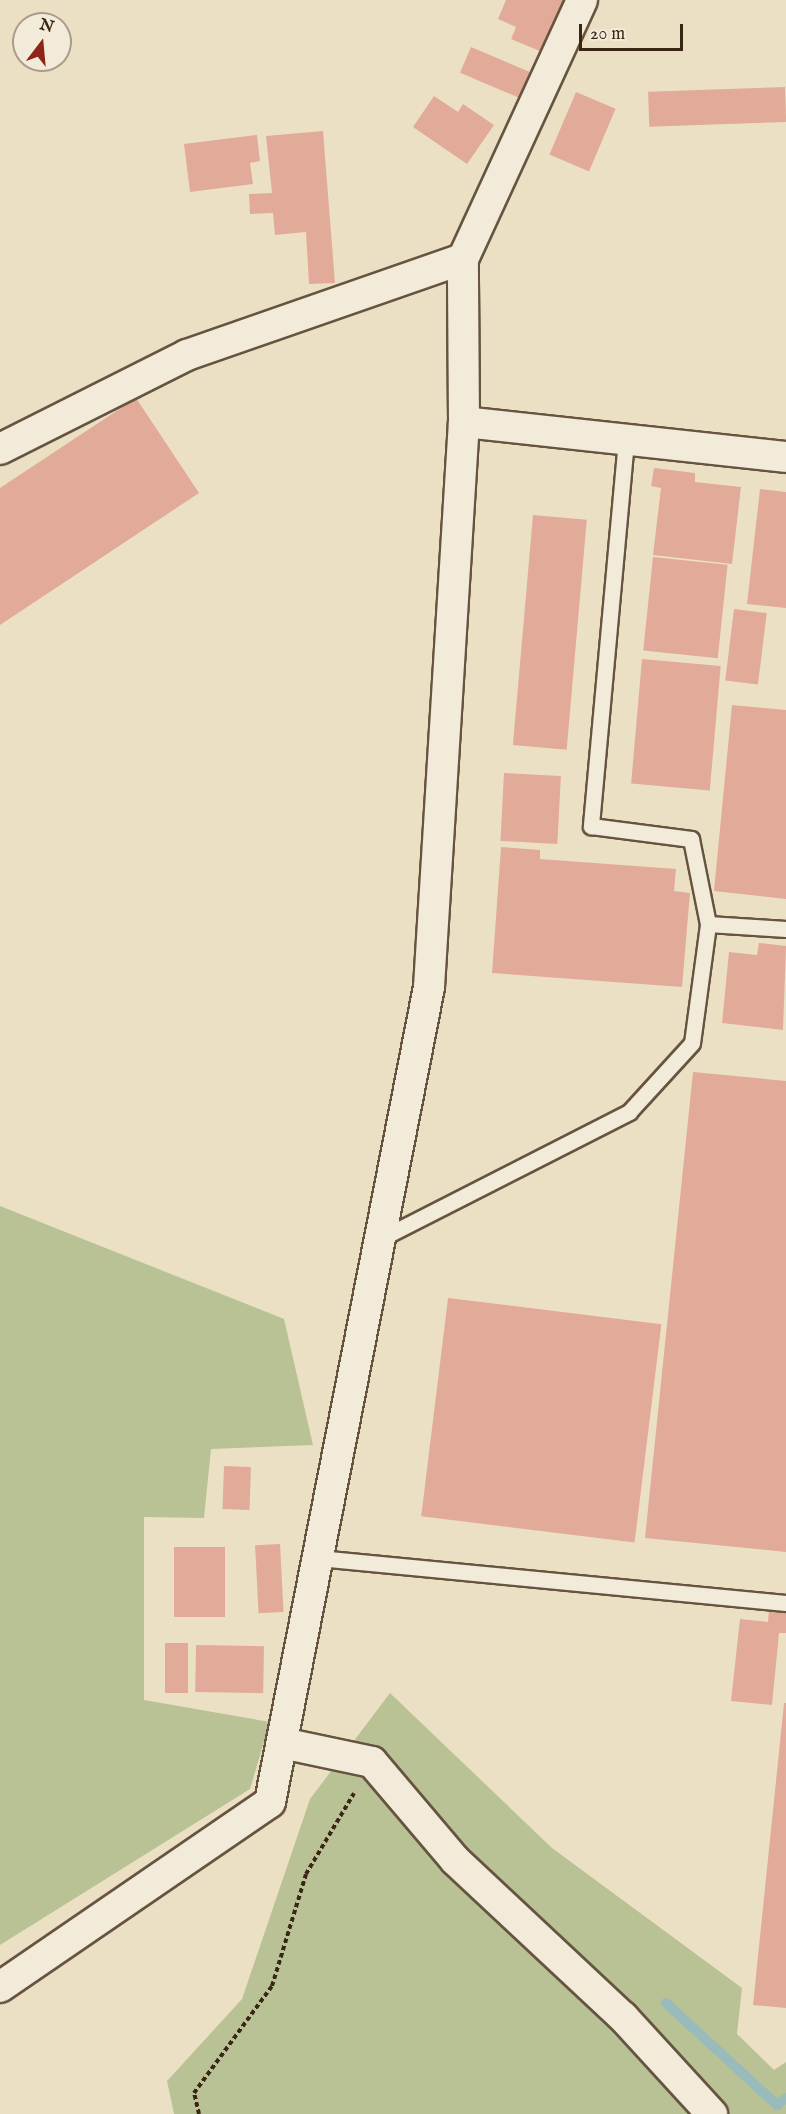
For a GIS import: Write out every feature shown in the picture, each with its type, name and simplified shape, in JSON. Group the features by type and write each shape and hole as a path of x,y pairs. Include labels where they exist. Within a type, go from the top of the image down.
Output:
{"street":[{"path":"0,1987 270,1802 429,987 465,422 463,259 582,0"},
{"path":"0,449 187,356 463,259"},
{"path":"465,422 786,457"},
{"path":"282,1743 372,1762 455,1860 623,2017 712,2114"}],"lane":[{"path":"380,1239 628,1112 692,1043 708,924 691,839 591,826 626,440"},
{"path":"708,924 786,929"},
{"path":"318,1558 786,1603"}],"path":[{"path":"199,2114 194,2093 272,1986 306,1874 372,1762"}],"green space":[{"path":"0,1206 284,1319 313,1445 211,1449 204,1518 144,1517 144,1700 270,1722 250,1789 0,1945"},
{"path":"390,1693 552,1848 742,1988 737,2034 774,2070 786,2062 786,2114 174,2114 167,2081 242,1999 310,1799"}],"building":[{"path":"506,0 564,0 542,52 511,39 516,27 498,19"},
{"path":"471,47 531,72 520,98 460,73"},
{"path":"785,87 786,122 649,127 648,92"},
{"path":"576,92 616,109 589,171 549,155"},
{"path":"434,96 458,112 463,104 494,125 467,164 413,127"},
{"path":"323,131 335,283 309,284 306,232 275,235 273,213 250,214 249,194 272,193 266,136"},
{"path":"257,135 260,161 250,163 253,184 190,192 184,144"},
{"path":"136,398 199,493 0,625 0,488"},
{"path":"654,468 695,473 695,482 741,487 732,564 653,555 661,488 651,486"},
{"path":"760,489 786,492 786,608 747,604"},
{"path":"533,515 587,520 567,750 513,745"},
{"path":"653,557 728,565 718,658 643,650"},
{"path":"734,609 767,613 758,684 725,680"},
{"path":"642,659 721,666 710,790 631,784"},
{"path":"732,705 786,710 786,899 714,891"},
{"path":"504,773 561,776 557,844 500,841"},
{"path":"501,847 540,850 540,859 676,869 674,891 690,893 682,987 492,973"},
{"path":"759,943 786,946 783,1030 722,1023 729,952 757,955"},
{"path":"693,1072 786,1081 786,1552 645,1538"},
{"path":"448,1298 661,1324 635,1543 421,1516"},
{"path":"224,1466 251,1467 249,1510 222,1509"},
{"path":"280,1544 284,1612 259,1613 255,1545"},
{"path":"174,1547 225,1547 225,1617 174,1617"},
{"path":"769,1609 786,1611 786,1633 779,1633 772,1705 731,1701 740,1619 768,1622"},
{"path":"165,1643 188,1643 188,1693 165,1693"},
{"path":"196,1645 264,1646 263,1693 195,1692"},
{"path":"784,1703 786,1703 786,2008 753,2005"}],"waterway":[{"path":"666,2003 777,2105 786,2098"}]}
